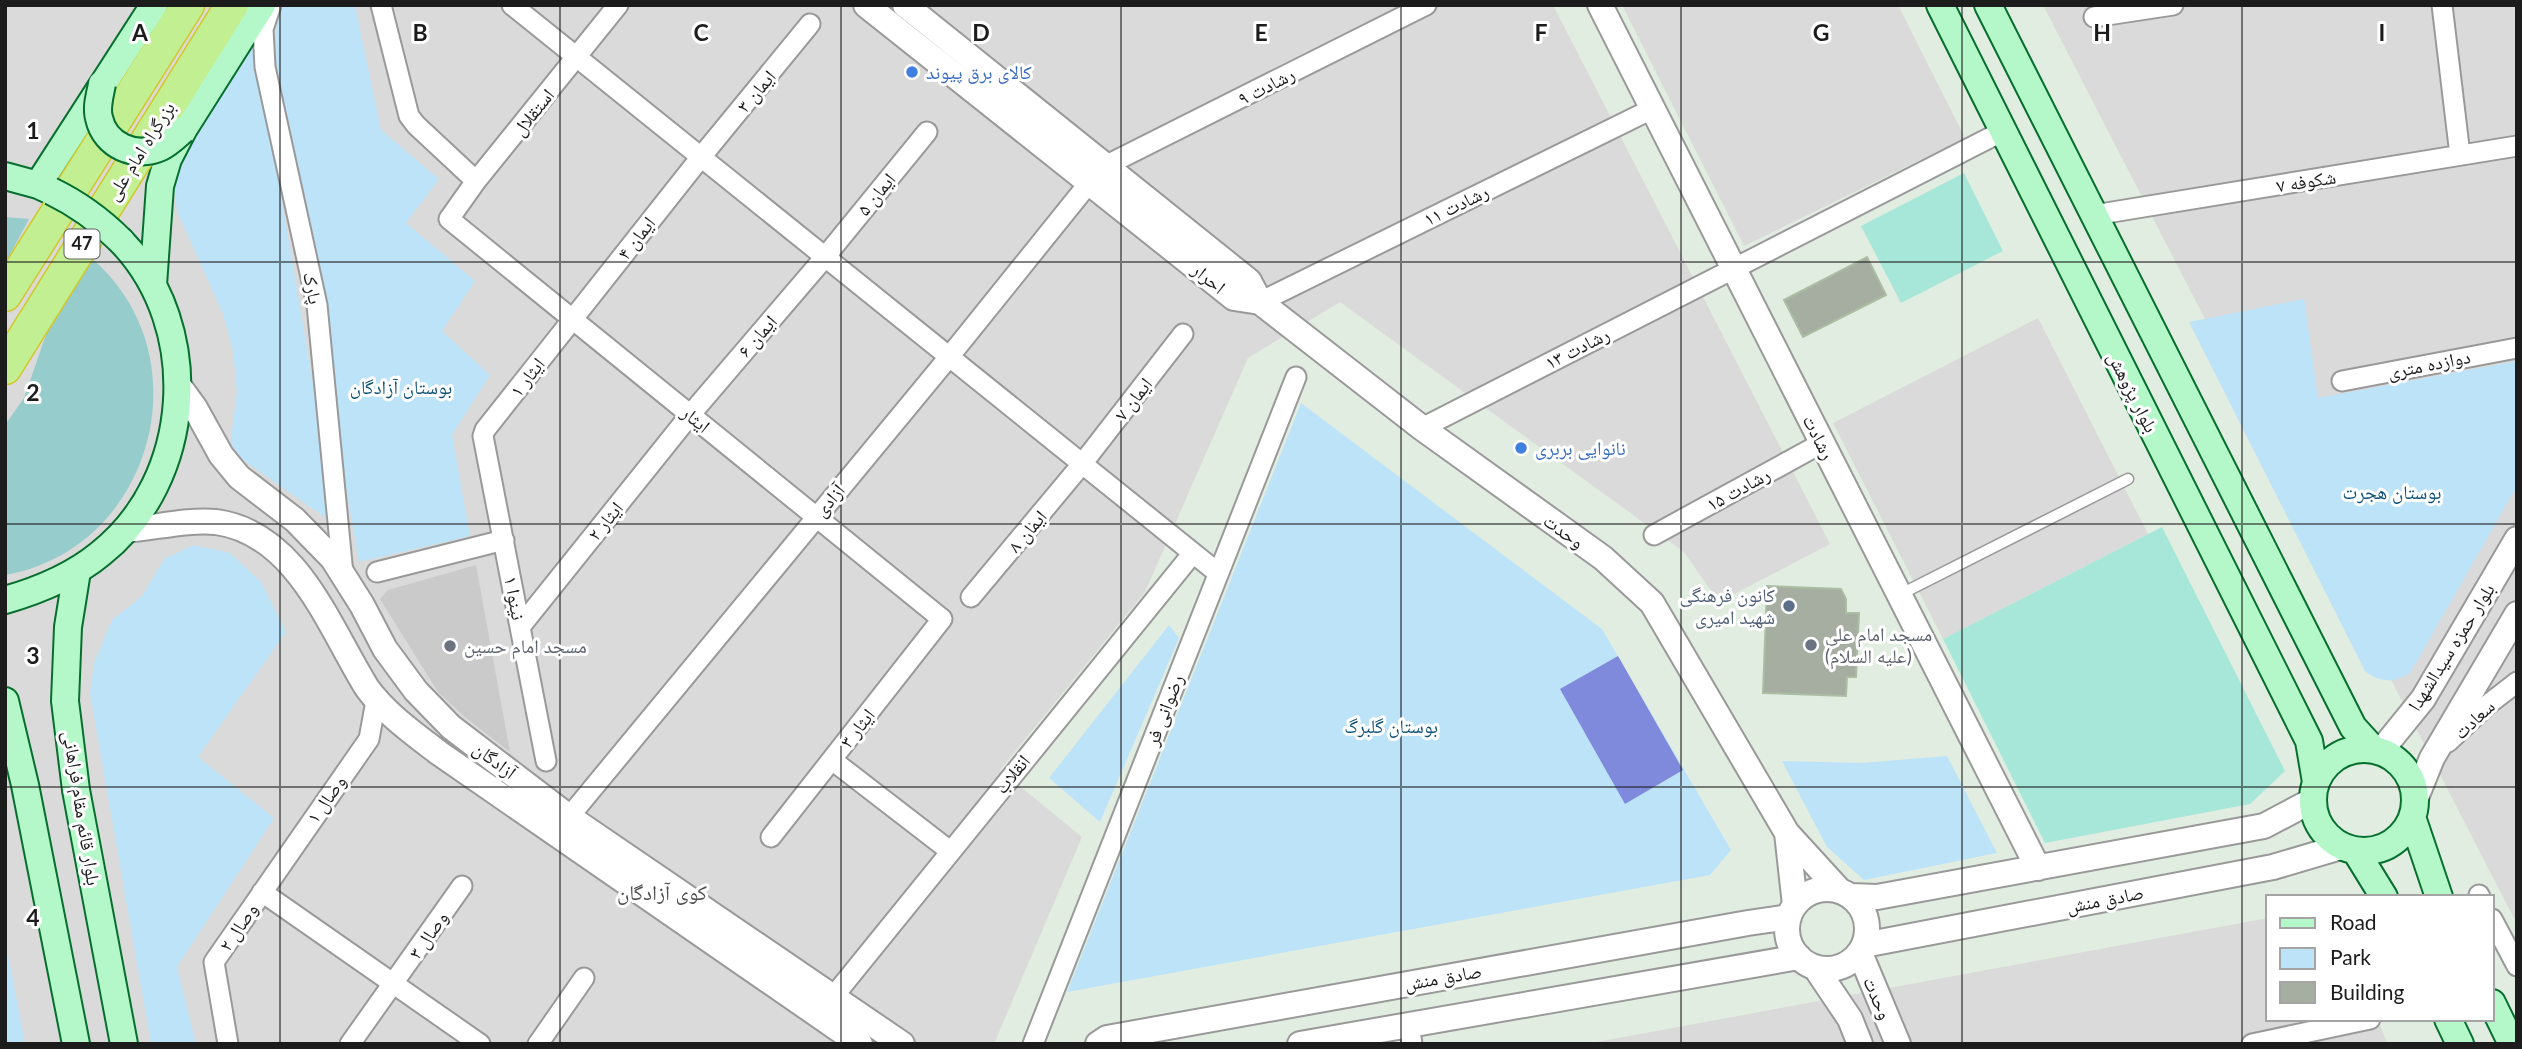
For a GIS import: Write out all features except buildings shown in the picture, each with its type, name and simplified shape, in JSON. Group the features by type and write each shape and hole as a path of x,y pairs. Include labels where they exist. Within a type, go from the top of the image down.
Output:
{"highway":[{"name":"بزرگراه امام علی","path":"5,295 188,5"},
{"name":"بزرگراه امام علی","path":"5,368 232,5"}],"main road":[{"path":"44,188 102,84 154,5"},
{"path":"153,285 160,186 168,159 183,130 262,5"},
{"name":"بلوار پژوهش","path":"1940,5 2309,741 2314,791"},
{"path":"1988,5 2353,727 2376,751"},
{"path":"102,84 99,117 111,140 121,147 133,152 159,148 183,130"},
{"name":"47","path":"5,176 44,188 84,209 105,225 132,253 153,285 172,334 179,386 176,425 165,463 148,499 125,530 103,553 77,571 40,590 5,600"},
{"name":"بلوار قائم مقام فراهانی","path":"77,571 68,627 65,701 76,790 124,1044"},
{"path":"5,701 25,785 76,1044"},
{"path":"2383,895 2350,848 2325,833 2316,817 2314,791 2325,767 2338,755 2355,750 2390,755 2403,767 2412,782 2414,808 2438,895"},
{"path":"5,764 25,785"},
{"path":"2350,848 2373,850 2390,844 2403,833 2414,808"},
{"path":"2494,1007 2512,1044"},
{"path":"2449,1021 2460,1044"}],"street":[{"name":"پارک","path":"271,5 264,29 265,67 317,305 343,575"},
{"path":"381,5 409,116 476,181"},
{"path":"512,5 1218,573"},
{"name":"استقلال","path":"449,219 476,181 618,5"},
{"name":"احرار","path":"866,5 916,15 1234,298 1260,302"},
{"name":"رشادت ۹","path":"1097,174 1426,5"},
{"name":"رشادت","path":"1600,5 2038,868"},
{"path":"2094,18 2173,5"},
{"path":"2442,5 2460,155"},
{"name":"ایمان ۳","path":"701,157 810,24"},
{"name":"رشادت ۱۱","path":"1260,302 1652,108"},
{"name":"رشادت ۱۳","path":"1422,428 2003,131"},
{"name":"ایمان ۵","path":"825,257 927,132"},
{"name":"شکوفه ۷","path":"2094,215 2517,146"},
{"name":"ایمان ۴","path":"572,319 701,157"},
{"name":"آزادی","path":"569,817 1097,174"},
{"name":"ایثار","path":"449,219 942,619"},
{"name":"ایمان ۶","path":"690,415 825,257"},
{"name":"وحدت","path":"1260,302 1422,428 1603,558 1653,603 1787,833 1846,894"},
{"name":"ایثار ۱","path":"483,436 572,319"},
{"name":"ایمان ۷","path":"1082,464 1183,334"},
{"name":"دوازده متری","path":"2342,381 2517,348"},
{"name":"رضوانی فر","path":"1033,1044 1296,377"},
{"name":"آزادگان","path":"179,386 195,408 221,455 239,477 304,529 332,559 385,649 416,691 450,727 569,817 902,1044"},
{"name":"ایثار ۲","path":"520,627 690,415"},
{"name":"نینوا ۱","path":"483,436 546,761"},
{"name":"رشادت ۱۵","path":"1654,535 1822,443"},
{"name":"ایمان ۸","path":"971,597 1082,464"},
{"name":"آزادگان","path":"125,530 215,522 245,529 259,537 287,561 309,587 376,701 402,724 439,754 860,1044"},
{"name":"بلوار حمزه سیدالشهدا","path":"2376,751 2423,699 2517,539"},
{"path":"377,572 504,540"},
{"name":"انقلاب","path":"832,997 1193,553"},
{"name":"بلوار حمزه سیدالشهدا","path":"2414,808 2432,758 2517,614"},
{"name":"ایثار ۳","path":"771,837 942,619"},
{"name":"سعادت","path":"2432,758 2486,706 2517,682"},
{"name":"وصال ۱","path":"262,892 369,738 376,701"},
{"path":"832,760 950,851"},
{"path":"1846,894 1860,905 1866,917 1868,929 1862,949 1851,962 1828,970 1807,962 1789,942 1787,929 1792,911 1804,897 1815,891 1828,889 1877,897 2264,826 2314,791"},
{"name":"وحدت","path":"1787,833 1792,911"},
{"name":"صادق منش","path":"1862,949 2273,867 2350,848"},
{"name":"وصال ۳","path":"350,1044 462,886"},
{"path":"262,892 480,1044"},
{"name":"وصال ۲","path":"228,1044 214,962 262,892"},
{"name":"صادق منش","path":"1098,1044 1107,1038 1721,927 1792,911"},
{"path":"2494,923 2517,966"},
{"name":"وحدت","path":"1862,949 1898,1044"},
{"path":"1300,1044 1411,1034 1807,962"},
{"name":"وحدت","path":"1807,962 1850,1019 1860,1044"},
{"path":"538,1044 584,978"},
{"path":"2252,1044 2361,1021"}],"lane":[{"path":"1899,595 2128,479"}],"shaded area":[{"path":"5,5 1553,5 1830,544 1719,602 1684,552 1340,302 1248,358 1145,592 1000,770 1082,837 994,1044 5,1044"},
{"path":"1622,5 1898,5 1965,138 1744,246"},
{"path":"2043,5 2517,5 2517,924"},
{"path":"1964,173 2003,251 1901,303 1861,226"},
{"path":"5,217 29,219 5,264"},
{"path":"90,257 126,297 147,344 153,393 147,443 128,489 97,528 56,558 5,575 5,425 24,398 47,332"},
{"path":"2038,318 2148,534 1943,639 1833,423"},
{"path":"2162,527 2285,771 2250,804 2045,843 1943,639"},
{"name":"مسجد امام حسین","path":"476,565 510,752 438,692 380,599 388,590"},
{"path":"1618,656 1683,770 1625,804 1560,689"},
{"path":"2266,918 2266,1021 2378,1021 2388,1044 1586,1044"}],"green space":[{"name":"بوستان آزادگان","path":"281,5 355,5 381,130 439,179 406,223 475,281 442,331 490,375 452,435 470,536 359,562 336,430 329,320 299,217 272,54"},
{"name":"بوستان آزادگان","path":"254,36 335,514 326,518 233,453 231,436 237,392 233,351 223,314 177,211 173,182 184,145"},
{"name":"بوستان هجرت","path":"2304,299 2318,398 2517,361 2517,486 2410,673 2398,679 2381,680 2365,671 2189,322"},
{"name":"بوستان گلبرگ","path":"1301,403 1602,629 1731,850 1710,875 1067,992"},
{"path":"193,545 230,553 261,582 286,632 198,757 274,818 177,967 196,1044 151,1044 90,693 94,663 112,620 142,596 164,559"},
{"path":"1169,625 1179,638 1100,822 1049,778"},
{"path":"1947,756 1997,853 1864,880 1827,847 1782,761 1861,763"},
{"path":"5,938 25,1044 5,1044"}],"place":[{"name":"کالای برق پیوند","path":"912,72"},
{"name":"نانوایی بربری","path":"1521,448"},
{"name":"کانون فرهنگی شهید امیری","path":"1789,606"},
{"name":"مسجد امام علی (علیه السلام)","path":"1811,645"},
{"name":"مسجد امام حسین","path":"450,646"}],"district":[{"name":"کوی آزادگان","path":"662,893"}]}
